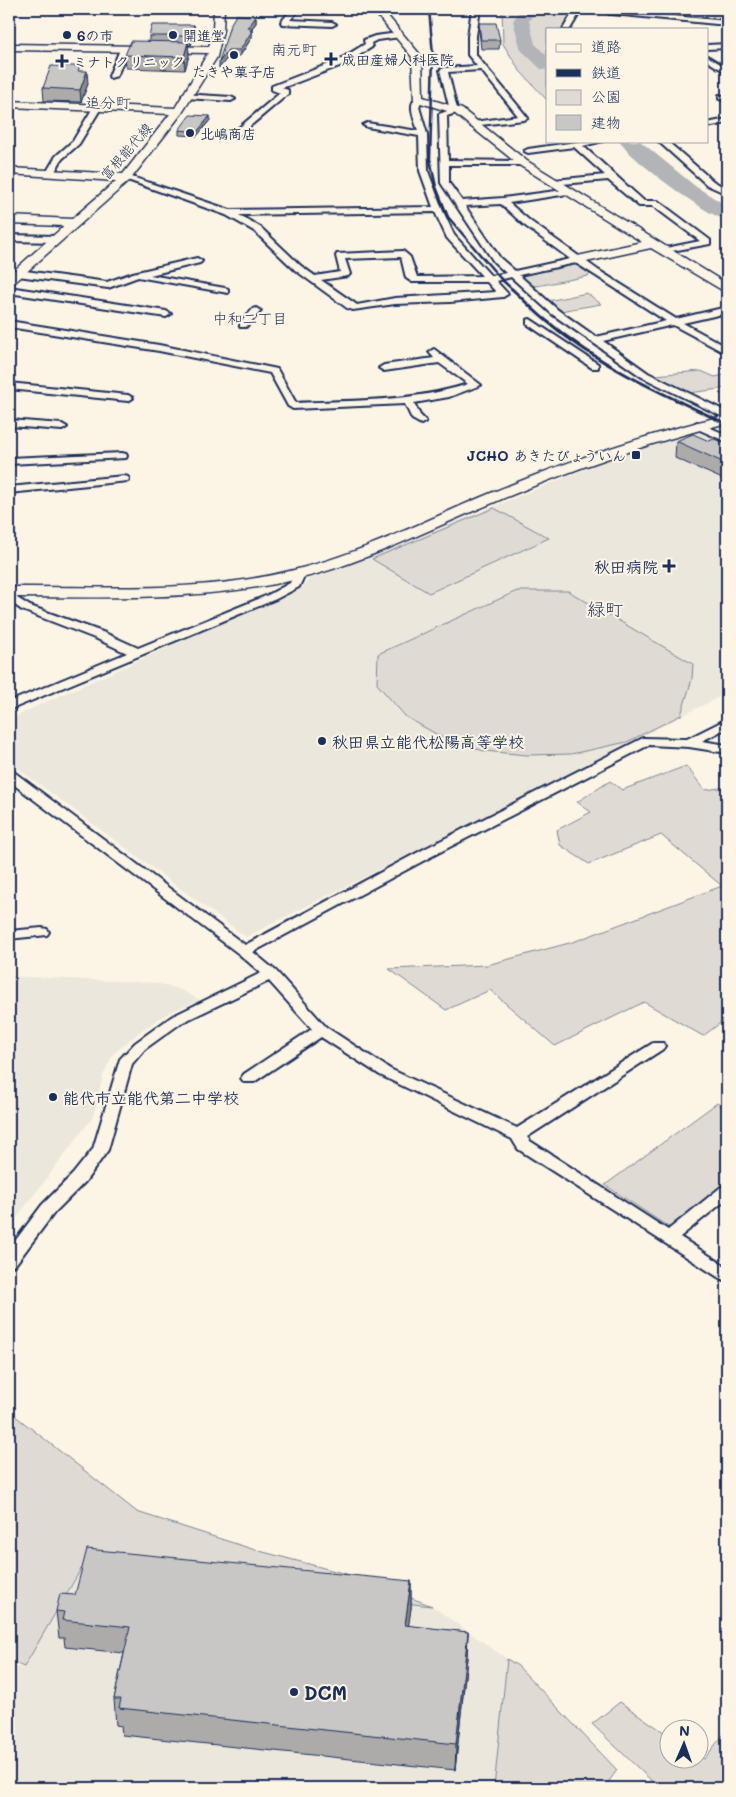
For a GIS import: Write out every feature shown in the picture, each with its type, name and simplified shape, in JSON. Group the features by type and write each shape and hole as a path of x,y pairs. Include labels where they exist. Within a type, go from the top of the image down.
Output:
{"street":[{"name":"富根能代線","path":"14,277 126,178 178,111 212,57 218,30 219,9"},
{"path":"296,9 285,22 332,24"},
{"path":"9,171 126,178 229,213 257,229 312,279 356,308 395,301 450,299 503,294 450,236 424,171 423,134 415,107 418,99 417,57 377,9 364,9"},
{"path":"474,124 524,118 472,55 472,36 476,9"},
{"path":"567,28 578,9"},
{"path":"612,12 727,23"},
{"path":"661,26 666,18"},
{"path":"233,136 285,92 274,88 342,62 369,45 367,42 375,38 398,35"},
{"path":"708,47 727,46"},
{"path":"9,47 214,50"},
{"path":"113,76 124,49"},
{"path":"708,59 727,71"},
{"path":"455,110 444,70 482,68"},
{"path":"186,96 231,99"},
{"path":"418,99 455,110 523,163 664,252 727,289"},
{"path":"9,104 178,111"},
{"path":"50,174 59,158 76,142 97,108"},
{"path":"455,110 443,114 445,183 497,260 555,312 645,375 727,417"},
{"path":"708,125 727,117"},
{"path":"367,125 423,134"},
{"path":"528,151 591,142"},
{"path":"663,142 710,182 727,192"},
{"path":"576,144 606,170 610,177 642,204 655,203 707,242 664,252"},
{"path":"444,162 523,163"},
{"path":"554,183 610,177"},
{"path":"460,204 503,202 568,191"},
{"path":"503,202 528,224 577,260 673,322 724,347"},
{"path":"229,213 438,209"},
{"path":"9,220 76,223"},
{"path":"9,238 57,239"},
{"path":"312,279 345,274 340,256 403,254 406,257 411,278 415,280 490,279 652,244"},
{"path":"14,277 108,285 136,275 197,260"},
{"path":"136,275 224,291"},
{"path":"9,290 166,314"},
{"path":"594,340 727,310"},
{"path":"243,325 256,311"},
{"path":"530,322 595,366"},
{"path":"9,324 159,348 274,371 293,406 408,401 445,396 476,386 437,356 384,368"},
{"path":"9,386 128,398"},
{"path":"408,401 416,417 421,421"},
{"path":"9,592 157,593 228,587 299,574 351,557 487,499 623,448 651,438 727,417"},
{"path":"9,423 62,427"},
{"path":"697,426 727,439"},
{"path":"9,461 122,456"},
{"path":"9,490 124,479"},
{"path":"9,706 272,597 296,585 299,574"},
{"path":"9,596 26,608 101,636 138,653"},
{"path":"689,743 727,723"},
{"path":"244,952 430,851 647,741 689,743 727,749"},
{"path":"9,775 271,974 321,1030 385,1072 518,1136 524,1145 727,1274"},
{"path":"9,935 42,932"},
{"path":"9,1261 48,1209 79,1178 100,1150 112,1101 125,1062 140,1046 176,1020 271,974"},
{"path":"249,1078 321,1030"},
{"path":"518,1136 658,1046"},
{"path":"670,1238 727,1191"}],"shaded area":[{"name":"秋田県立能代松陽高等学校","path":"696,431 727,444 727,693 246,937 9,762 9,720 37,706 302,587 311,577 495,506 617,456"},
{"name":"能代市立能代第二中学校","path":"9,976 156,983 179,989 200,1000 170,1012 142,1030 113,1054 103,1076 93,1117 9,1228"},
{"path":"81,1569 432,1606 507,1659 494,1788 9,1788 9,1667 24,1667"}],"green space":[{"path":"502,9 573,9 564,28 546,28 546,99 520,71 503,44"},
{"path":"668,9 719,9 727,13 727,22 711,21 714,14"},
{"path":"576,265 590,274 588,276 537,286 531,285 521,277 524,274"},
{"path":"587,293 601,304 560,311 548,301"},
{"path":"701,371 715,377 724,375 727,377 727,388 689,393 655,375"},
{"path":"494,508 549,538 429,593 372,559"},
{"path":"517,591 568,591 693,664 692,679 681,715 627,742 571,754 527,755 484,751 445,739 406,717 377,684 378,654"},
{"path":"686,766 705,790 727,787 727,1018 703,1036 644,1002 555,1046 490,990 446,1010 389,969 487,965 573,942 722,886 661,835 589,864 560,845 557,830 591,812 577,802 610,781 622,790"},
{"path":"717,1103 727,1110 727,1184 670,1228 605,1185"},
{"path":"9,1411 137,1512 252,1549 354,1576 432,1606 81,1569 24,1667 9,1661"},
{"path":"507,1659 518,1666 617,1770 604,1788 494,1788"},
{"path":"620,1702 658,1728 658,1770 708,1770 708,1754 727,1730 727,1788 659,1788 592,1724"}],"building":[{"path":"236,15 256,17 247,28 252,28 250,31 252,31 240,50 228,50 219,62 230,25"},
{"path":"479,23 496,23 500,40 481,40"},
{"path":"152,25 194,25 191,36 149,36"},
{"path":"131,41 188,42 184,57 125,55"},
{"path":"51,66 80,66 78,71 87,71 80,90 43,88"},
{"path":"190,115 210,116 197,132 179,130"},
{"path":"693,434 709,441 714,439 727,444 727,464 676,441"},
{"name":"DCM","path":"87,1549 411,1581 405,1625 468,1632 456,1744 119,1708 121,1699 114,1699 130,1627 62,1620 64,1612 56,1611 60,1594 75,1595"}],"waterway":[{"path":"529,9 521,21 527,46 546,64"},
{"path":"629,142 688,190 727,214"}],"railway":[{"path":"429,9 433,55 430,159 436,187 448,217 500,278 513,290"},
{"path":"512,289 543,318 590,353 634,379 727,424"}],"place":[{"name":"6の市","path":"67,35"},
{"name":"開進堂","path":"173,35"},
{"name":"たきや菓子店","path":"234,55"},
{"name":"成田産婦人科医院","path":"331,59"},
{"name":"ミナトクリニック","path":"62,61"},
{"name":"北嶋商店","path":"190,133"},
{"name":"JCHO あきたびょういん","path":"636,455"},
{"name":"秋田病院","path":"669,566"},
{"name":"秋田県立能代松陽高等学校","path":"322,741"},
{"name":"能代市立能代第二中学校","path":"53,1097"},
{"name":"DCM","path":"294,1692"}],"district":[{"name":"南元町","path":"294,49"},
{"name":"追分町","path":"108,102"},
{"name":"中和二丁目","path":"250,318"},
{"name":"緑町","path":"605,609"}]}
